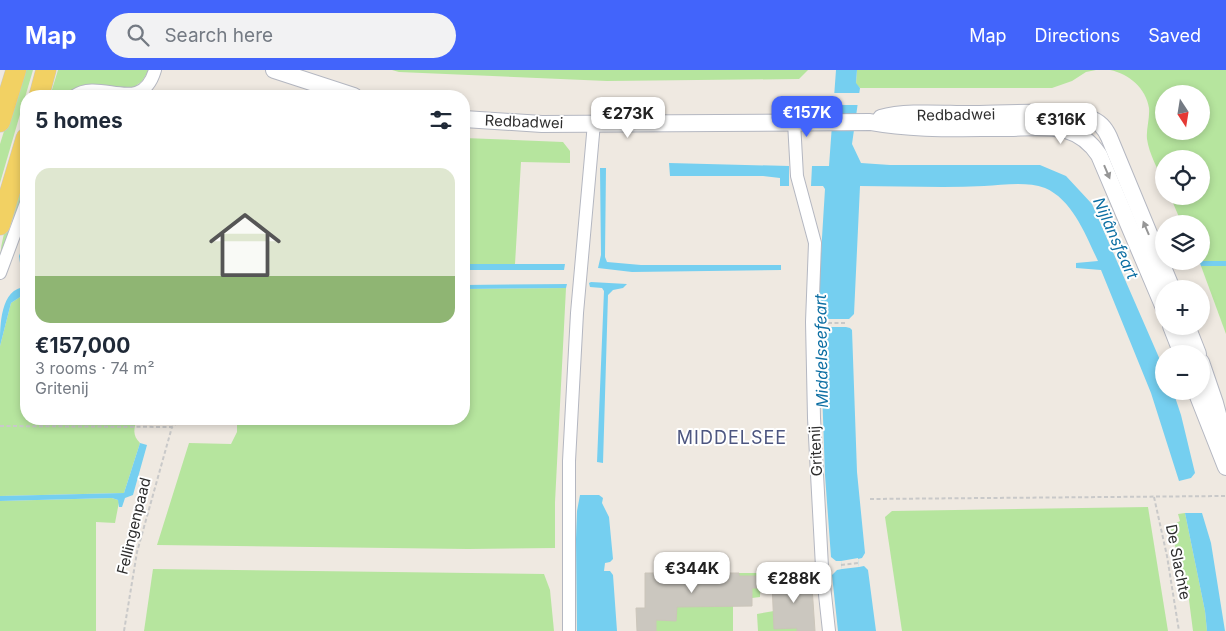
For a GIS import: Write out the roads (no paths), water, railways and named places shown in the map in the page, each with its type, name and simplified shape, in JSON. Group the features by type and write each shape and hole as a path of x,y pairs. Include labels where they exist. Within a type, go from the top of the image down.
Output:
{"main road":[{"path":"0,122 16,70"},
{"path":"40,90 46,70"},
{"path":"0,225 20,158"}],"street":[{"path":"142,90 152,80 155,70"},
{"path":"274,70 336,90"},
{"name":"Redbadwei","path":"870,122 886,117 915,114 1071,114 1100,123 1109,137 1168,280"},
{"name":"Redbadwei","path":"470,120 511,123 870,122 915,128 1048,128 1065,130 1094,146 1104,165 1155,287"},
{"name":"Gritenij","path":"794,122 797,176 815,243 812,322 814,418 822,567 829,631"},
{"path":"570,631 569,461 577,313 594,123"},
{"path":"0,273 20,219"},
{"path":"1210,387 1226,444"},
{"path":"1200,400 1226,467"}],"water":[{"name":"Middelseefeart","path":"836,70 857,70 856,83 860,88 852,144 861,163 890,165 1040,165 1066,176 1092,204 1155,348 1155,400 1176,400 1195,473 1191,478 1179,481 1151,393 1101,270 1076,268 1076,263 1098,261 1078,220 1063,201 1045,188 1022,184 953,187 860,186 854,314 849,319 846,319 846,327 852,330 857,472 865,553 862,558 858,559 859,567 864,566 868,570 876,631 838,631 832,575 837,570 842,569 841,561 836,561 831,557 825,475 820,331 823,327 828,327 828,319 823,318 819,314 825,189 823,186 811,186 812,166 829,166"},
{"path":"669,163 789,166 789,186 780,186 780,178 763,176 670,176"},
{"path":"600,168 606,168 605,257 607,262 641,265 781,265 781,270 632,272 598,268 601,255"},
{"path":"1210,261 1226,261 1226,266 1210,266"},
{"path":"470,264 565,264 564,270 470,270"},
{"path":"589,283 627,284 623,288 613,290 608,295 603,463 597,462 604,291 602,288 590,287"},
{"path":"567,284 566,288 470,289 470,285"},
{"path":"20,288 20,297 11,303 0,346 3,309 6,301 17,289"},
{"path":"140,443 147,445 133,495 125,498 122,507 119,507 118,500 112,498 0,501 0,496 124,493"},
{"path":"580,495 599,495 603,498 602,503 609,517 613,559 605,563 604,571 610,571 613,575 617,631 577,631 576,539 577,511"},
{"path":"1185,513 1202,513 1211,543 1225,631 1207,631 1205,611"}],"district":[{"name":"MIDDELSEE","path":"732,438"}],"water label":[{"name":"Nijlânsfeart","path":"1116,238"}]}
